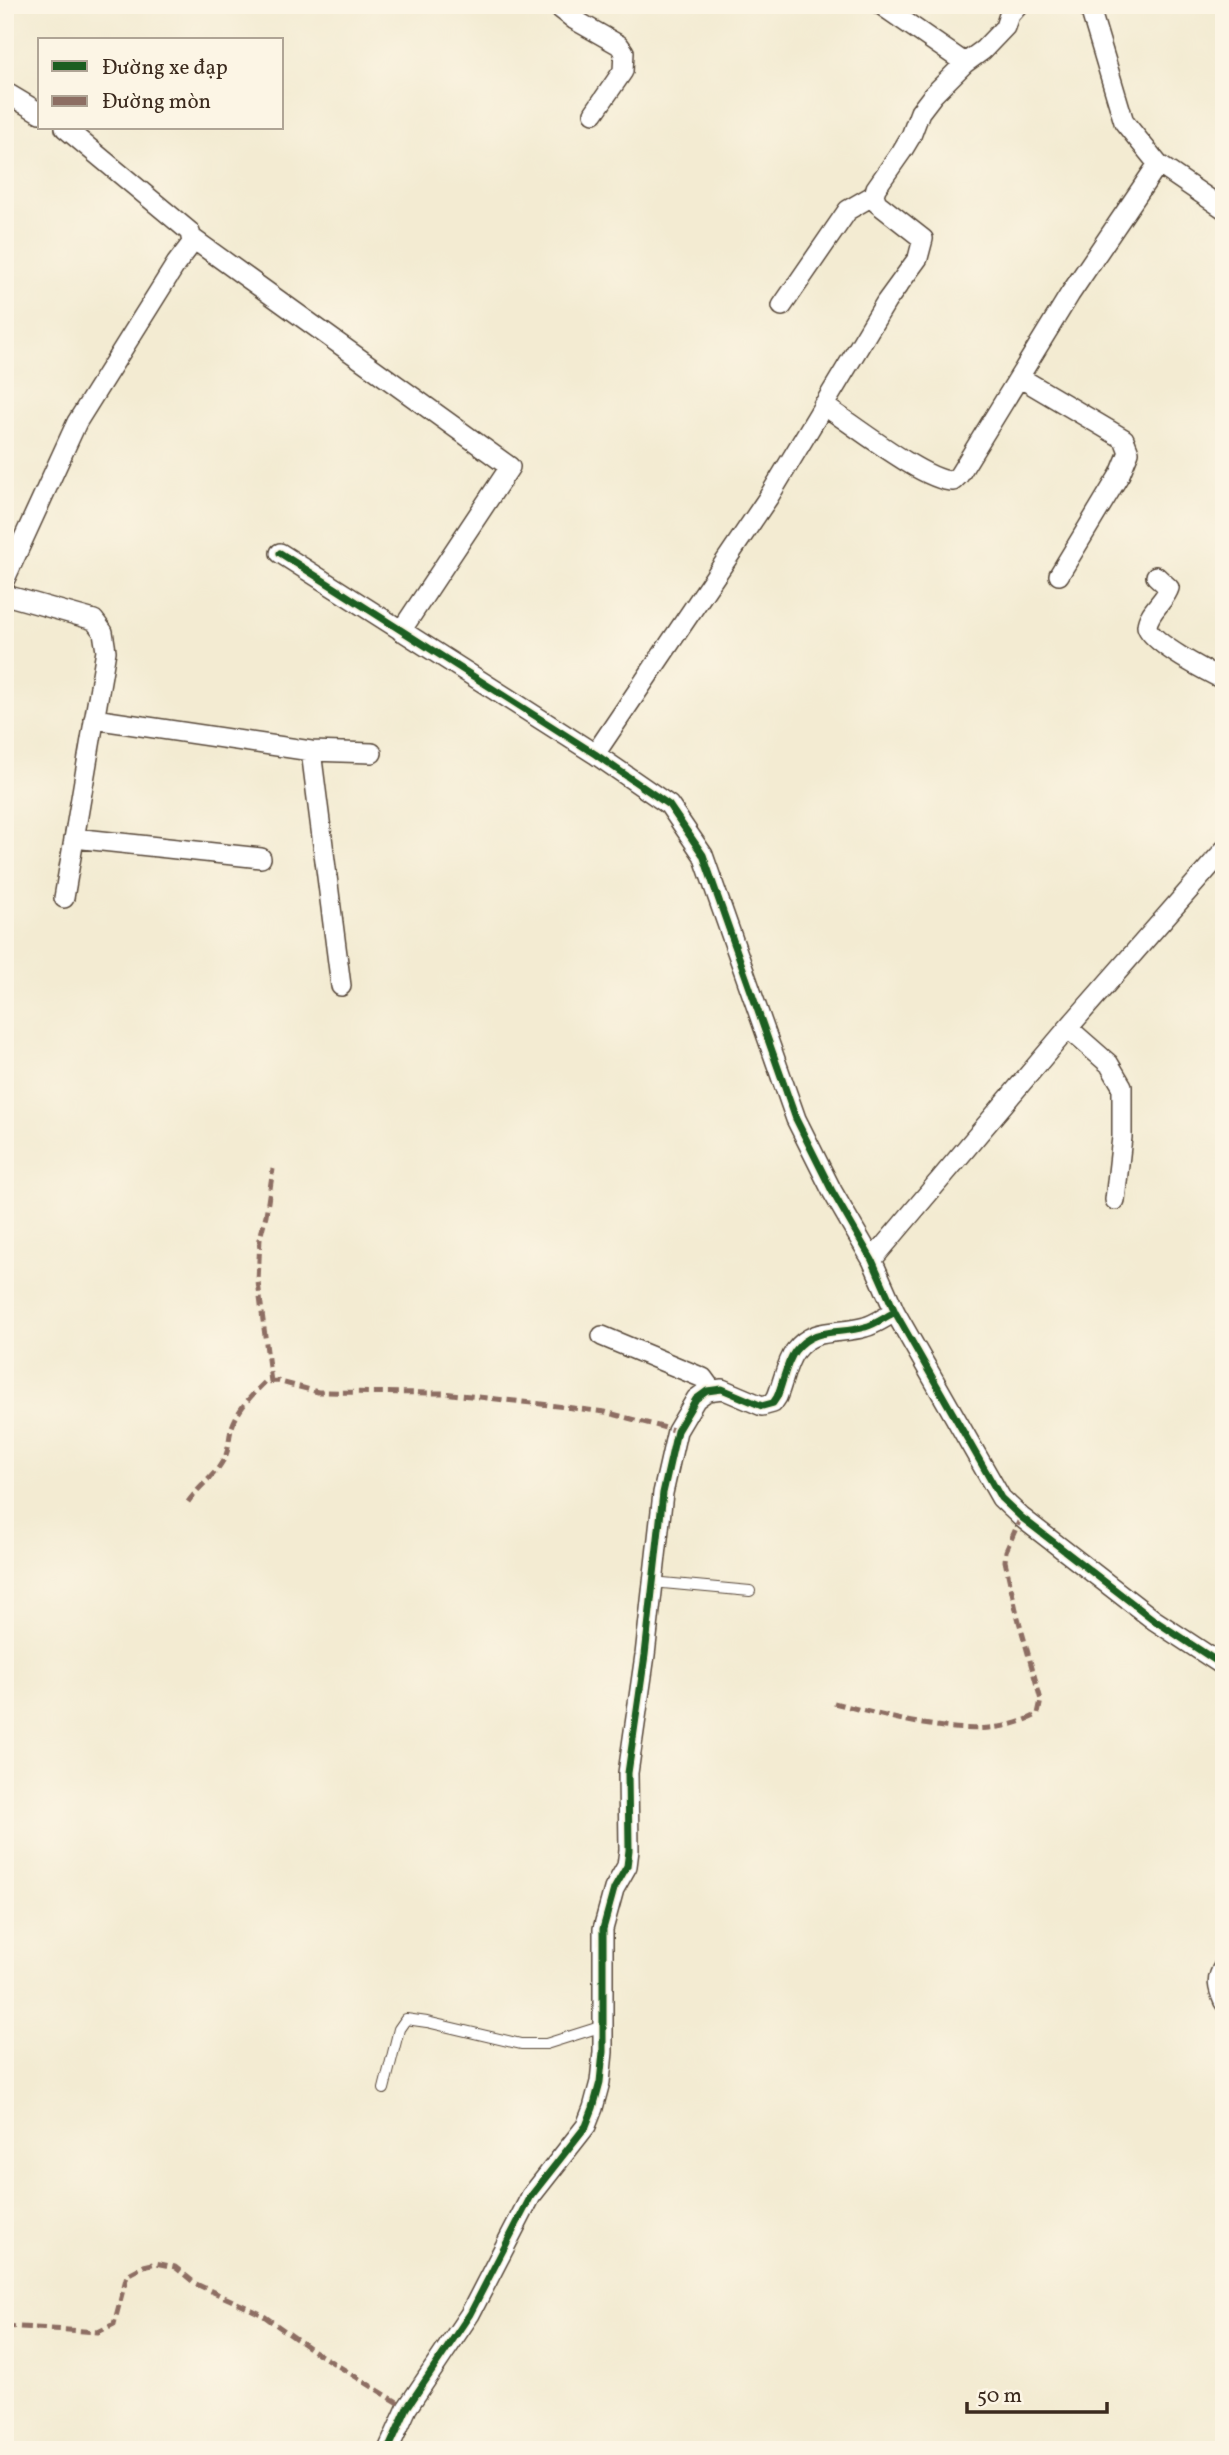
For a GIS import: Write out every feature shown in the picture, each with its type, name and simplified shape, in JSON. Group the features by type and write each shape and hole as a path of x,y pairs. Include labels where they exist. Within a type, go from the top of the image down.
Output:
{"street":[{"path":"556,5 575,20 619,45 624,52 623,71 594,113"},
{"path":"881,5 965,63"},
{"path":"782,306 848,210 874,195 911,136 920,112 933,95 1005,27 1009,16 1018,5"},
{"path":"1088,5 1124,122 1157,164 1224,209"},
{"path":"5,92 38,112"},
{"path":"5,579 77,422 176,264 190,247 192,238 190,232 67,130"},
{"path":"823,405 920,470 945,481 953,481 1070,293 1157,164"},
{"path":"595,754 768,498 886,302 918,258 923,239 877,203 874,195"},
{"path":"192,238 510,467 401,631"},
{"path":"1019,377 1124,439 1129,452 1120,474 1059,575"},
{"path":"281,553 669,804 704,855 796,1119 832,1191 872,1260 895,1311 1001,1498 1021,1517 1154,1620 1224,1666"},
{"path":"1156,576 1169,588 1147,626 1149,633 1179,655 1224,680"},
{"path":"5,591 9,596 94,620 103,632 106,651 64,898"},
{"path":"94,719 311,751 372,753"},
{"path":"311,751 341,986"},
{"path":"74,838 261,858"},
{"path":"872,1260 1068,1028 1224,850"},
{"path":"1068,1028 1109,1064 1122,1086 1122,1137 1115,1200"},
{"path":"388,2450 407,2408 470,2314 531,2196 586,2126 600,2082 603,1929 614,1889 628,1858 628,1773 663,1493 671,1448 677,1431 696,1399 711,1389 722,1389 767,1406 777,1397 794,1352 810,1336 869,1326 895,1311"},
{"path":"602,1336 703,1378 711,1389"},
{"path":"1224,1966 1218,1975 1218,1988 1224,2003"}],"lane":[{"path":"652,1582 750,1591"},
{"path":"384,2089 399,2029 406,2020 427,2022 521,2043 545,2044 603,2026"}],"marked path":[{"path":"271,1382 258,1282 260,1238 273,1169"},
{"path":"188,1502 220,1465 226,1455 238,1414 265,1382 277,1381 318,1392 443,1393 541,1404 605,1412 677,1431"},
{"path":"834,1703 910,1722 964,1729 991,1728 1038,1714 1041,1700 1005,1561 1006,1551 1021,1517"},
{"path":"5,2326 98,2332 114,2324 127,2275 156,2263 175,2267 196,2284 261,2314 312,2350 407,2408"}],"cycle path":[{"path":"280,553 595,754 669,805 703,855 796,1119 832,1191 872,1260 895,1312 1001,1498 1021,1517 1154,1620 1224,1666"},
{"path":"388,2450 407,2408 470,2314 531,2196 586,2126 593,2108 600,2082 603,2052 603,1929 614,1889 627,1866 628,1773 645,1655 663,1493 677,1431 696,1399 707,1391 722,1389 762,1406 773,1403 792,1356 802,1343 819,1335 869,1326 895,1312"}]}
